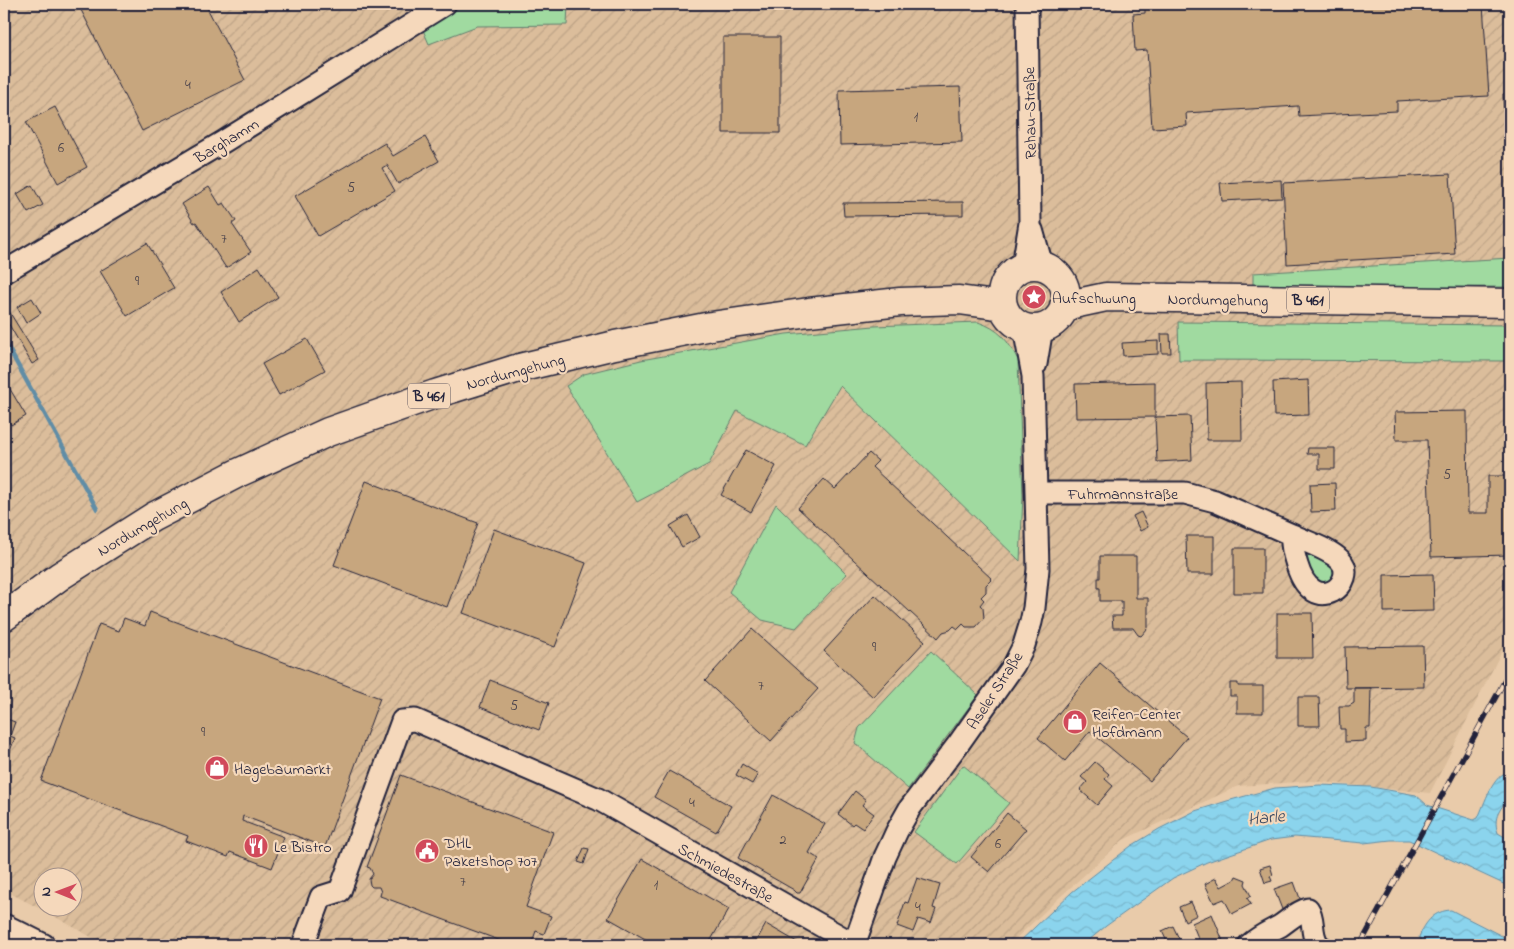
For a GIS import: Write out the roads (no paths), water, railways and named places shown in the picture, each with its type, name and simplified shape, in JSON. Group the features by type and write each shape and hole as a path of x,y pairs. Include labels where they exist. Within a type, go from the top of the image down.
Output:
{"main road":[{"name":"Nordumgehung","path":"1032,266 1058,275 1064,294 1106,297 1510,303"},
{"path":"1032,266 1014,271 1008,278 1003,296 1011,319 1033,328 1053,322 1060,315 1064,294"},
{"name":"Nordumgehung","path":"4,617 60,576 153,516 238,473 328,432 435,394 528,366 615,345 711,326 809,312 900,302 1003,296"}],"street":[{"name":"Barghamm","path":"4,272 224,142 445,4"},
{"name":"Rehau-Straße","path":"1027,4 1032,266"},
{"name":"Aseler Straße","path":"855,944 885,857 910,808 1009,673 1024,645 1031,622 1036,588 1033,328"},
{"name":"Fuhrmannstraße","path":"1036,493 1185,493 1215,501 1292,535"},
{"name":"Schmiedestraße","path":"303,945 321,897 340,891 402,721 416,720 598,799 855,944"},
{"path":"1256,940 1302,911 1308,910 1311,914 1314,939 1318,944"},
{"path":"4,926 44,945"}],"water":[{"name":"Harle","path":"1510,771 1511,789 1497,815 1496,826 1498,833 1510,840 1510,887 1409,840 1364,843 1295,837 1271,840 1207,862 1173,878 1106,926 1083,945 1016,945 1072,892 1131,846 1195,811 1275,788 1320,785 1371,787 1416,795 1427,805 1474,820 1478,818 1486,798 1498,778"},
{"path":"1451,910 1502,936 1510,937 1510,945 1424,945 1419,937 1431,918 1440,912"}],"waterway":[{"path":"4,340 97,509"}],"railway":[{"path":"1360,945 1510,671"}],"place":[{"name":"Aufschwung","path":"1034,297"},
{"name":"Reifen-Center Hofdmann","path":"1075,722"},
{"name":"Hagebaumarkt","path":"217,768"},
{"name":"Le Bistro","path":"256,846"},
{"name":"DHL Paketshop 707","path":"427,851"}]}
